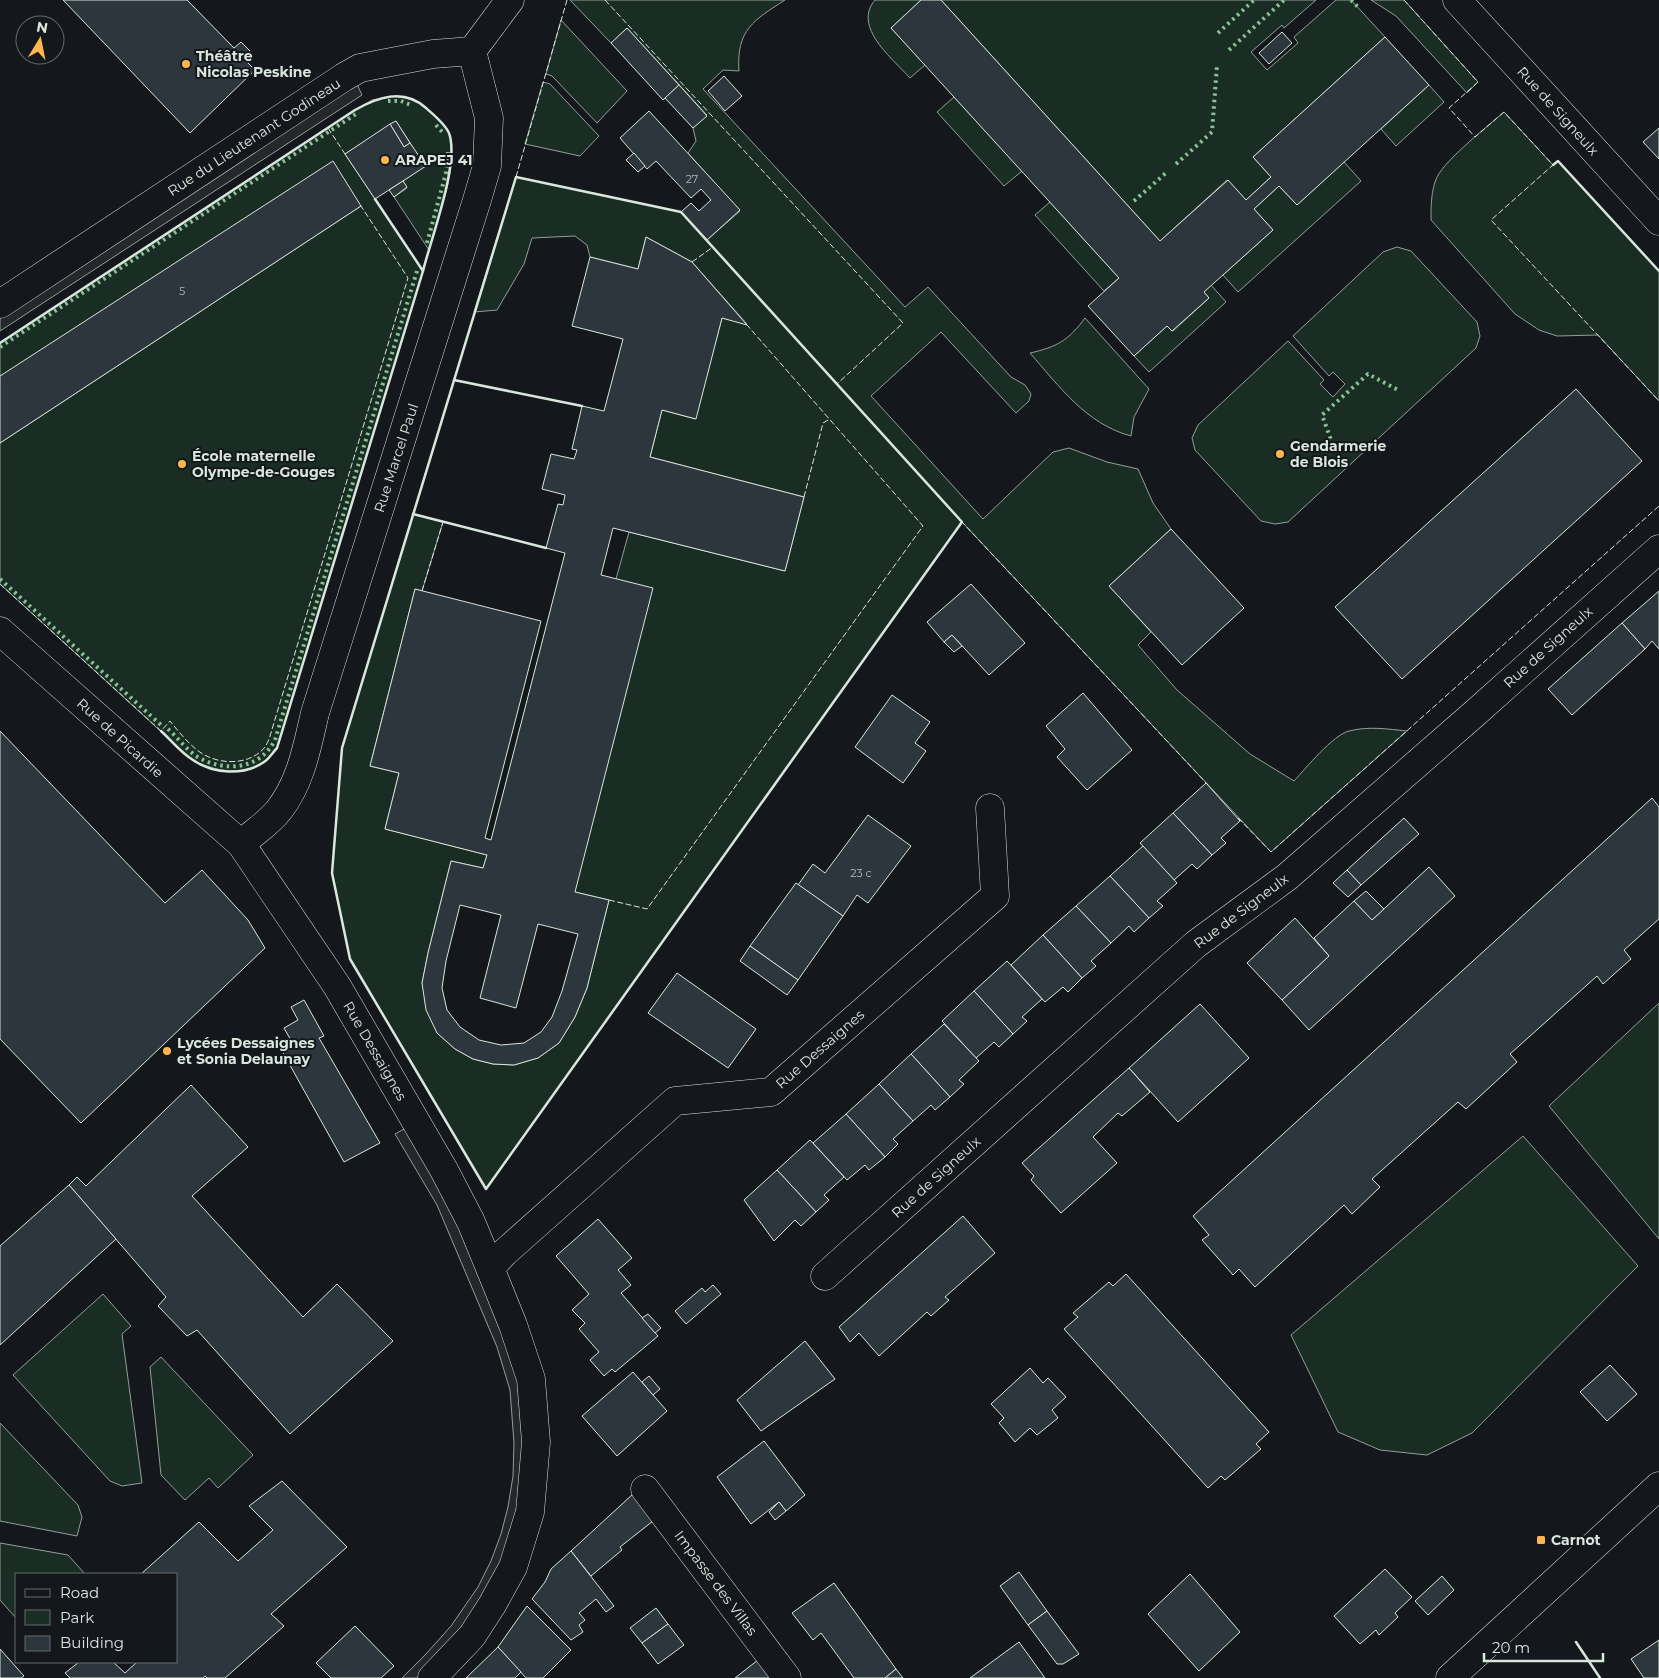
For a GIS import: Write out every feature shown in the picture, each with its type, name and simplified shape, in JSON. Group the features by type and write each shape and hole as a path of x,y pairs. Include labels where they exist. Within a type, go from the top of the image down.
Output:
{"street":[{"path":"472,51 510,0"},
{"name":"Rue de Signeulx","path":"1457,0 1659,221"},
{"name":"Rue du Lieutenant Godineau","path":"0,304 360,68 434,54 472,51"},
{"name":"Rue Marcel Paul","path":"241,844 278,812 291,793 303,764 315,713 478,200 487,166 489,118 472,51"},
{"name":"Rue de Signeulx","path":"825,1276 1196,944 1287,877 1659,549"},
{"name":"Rue de Picardie","path":"0,631 241,844"},
{"name":"Rue Dessaignes","path":"490,1268 504,1252 675,1101 771,1092 995,896 990,808"},
{"name":"Rue Dessaignes","path":"241,844 338,986 444,1170 471,1222 513,1325 531,1379 536,1442 530,1512 512,1566 492,1606 472,1636 432,1678"},
{"path":"1450,1678 1659,1486"},
{"name":"Impasse des Villas","path":"645,1489 787,1678"}],"green space":[{"path":"570,0 785,0 756,20 749,28 741,45 739,71 723,70 703,89 905,307 928,287 1011,377 1025,385 1031,394 1029,401 1016,413 941,332 871,396 983,519 1053,452 1069,448 1107,462 1138,469 1153,503 1171,529 1109,586 1151,632 1138,645 1177,690 1250,754 1294,781 1335,739 1349,731 1371,728 1407,731 1271,852 962,522 486,1189 350,959 332,873 342,748 413,514 443,522 422,591 415,589 370,766 399,773 385,829 487,855 483,868 451,861 422,983 437,1033 455,1049 473,1059 493,1064 514,1065 538,1058 559,1043 575,1017 587,988 609,900 575,892 616,579 629,532 785,571 804,497 650,457 662,410 695,419 722,318 747,324 692,262 646,237 638,269 590,257 587,245 575,236 532,238 524,264 497,310 474,312 516,177 681,212 707,240 740,211 688,153 696,141 693,128 707,115 627,28 611,43"},
{"path":"875,0 921,0 891,28 925,65 910,78 885,52 871,32 868,21 869,10"},
{"path":"941,0 1316,0 1284,28 1282,25 1251,52 1267,70 1298,43 1294,37 1336,0 1351,0 1385,37 1253,157 1271,177 1246,200 1227,180 1160,241"},
{"path":"1371,0 1404,0 1478,82 1467,93 1396,16"},
{"path":"561,20 627,91 597,123 552,76 546,74"},
{"path":"543,82 550,84 599,136 580,156 525,144"},
{"path":"1429,85 1444,102 1396,146 1381,129"},
{"name":"École maternelle Olympe-de-Gouges","path":"390,96 402,97 422,105 448,130 452,145 452,160 446,192 429,250 394,197 407,188 403,181 425,166 396,121 345,154 423,271 277,748 266,761 246,770 229,771 211,767 193,761 0,584 0,443 361,206 0,376 0,343 355,110 372,100"},
{"path":"954,97 1022,171 1004,186 937,112"},
{"path":"1504,112 1553,165 1558,161 1659,271 1659,401 1598,335 1557,336 1539,330 1515,314 1431,220 1431,204 1437,177 1449,161"},
{"path":"1344,162 1361,181 1238,292 1223,275 1273,230 1254,209 1279,186 1297,205"},
{"path":"1050,202 1119,278 1104,291 1035,215"},
{"path":"1397,247 1411,251 1477,322 1480,336 1476,348 1288,522 1275,524 1261,521 1195,450 1192,438 1198,425 1288,341 1324,380 1320,384 1333,397 1345,384 1333,372 1329,376 1293,336 1383,252"},
{"path":"1211,285 1226,302 1149,372 1134,356 1167,326 1173,331 1209,298 1204,292"},
{"path":"1085,318 1149,389 1134,417 1131,436 1100,423 1087,413 1063,391 1030,353 1062,342"},
{"path":"1659,1003 1659,1239 1549,1106"},
{"path":"1523,1136 1638,1266 1472,1433 1427,1455 1380,1450 1338,1432 1291,1335"},
{"path":"103,1294 131,1326 122,1334 142,1483 122,1486 110,1481 13,1375"},
{"path":"161,1357 253,1455 218,1488 209,1478 185,1500 161,1475 150,1367"},
{"path":"0,1423 78,1505 82,1517 77,1536 0,1521"},
{"path":"0,1543 68,1555 84,1573 15,1573 15,1617 0,1600"}],"shaded area":[{"path":"356,82 362,95 0,331 0,316"},
{"path":"406,1128 452,1206 519,1375 525,1471 506,1554 478,1608 438,1657 417,1678 402,1678 451,1626 478,1587 491,1561 508,1507 513,1476 514,1443 510,1390 497,1347 437,1205 395,1134"}],"building":[{"name":"Théâtre Nicolas Peskine","path":"63,0 187,0 234,48 241,42 250,51 242,57 255,70 190,133"},
{"path":"921,0 941,0 1160,241 1228,180 1246,200 1271,177 1253,157 1385,37 1429,85 1297,205 1279,186 1254,209 1273,230 1204,292 1209,298 1172,331 1167,326 1134,356 1088,306 1119,278 891,28"},
{"path":"627,28 679,85 663,100 611,43"},
{"path":"1282,32 1292,43 1269,64 1259,53"},
{"path":"724,76 742,96 725,111 708,91"},
{"path":"679,85 707,116 693,128 665,98"},
{"path":"649,111 740,210 707,240 681,212 691,203 699,211 711,200 701,189 691,198 656,161 647,169 620,138"},
{"path":"396,121 410,143 404,147 390,124"},
{"name":"ARAPEJ 41","path":"390,124 404,147 410,143 426,166 375,199 345,154"},
{"path":"1659,128 1659,159 1643,142"},
{"path":"634,153 645,166 638,172 626,160"},
{"path":"333,161 361,206 0,443 0,376"},
{"path":"403,181 407,187 394,197 389,190"},
{"path":"646,237 692,262 747,325 722,318 696,419 662,410 650,457 804,497 785,571 613,528 601,575 653,588 575,892 609,900 587,988 575,1017 559,1043 538,1058 514,1065 493,1064 473,1059 455,1049 437,1033 426,1010 422,983 451,861 483,868 487,855 385,829 399,773 370,766 415,589 541,621 485,838 491,840 565,553 546,548 558,504 563,505 565,495 542,489 551,454 574,459 577,450 572,449 582,406 604,411 623,339 572,326 590,257 638,269","holes":["460,905 501,915 480,998 516,1008 538,924 578,934 562,991 552,1017 541,1032 524,1043 501,1045 479,1040 460,1027 447,1010 442,988 446,961"]},
{"path":"1576,389 1642,461 1402,679 1335,607"},
{"path":"1171,529 1244,608 1182,665 1109,586"},
{"path":"971,584 1025,643 989,675 952,635 944,642 927,622"},
{"path":"1659,591 1659,649 1652,641 1645,649 1622,623"},
{"path":"1622,623 1645,649 1572,715 1548,689"},
{"path":"952,635 962,646 954,652 944,642"},
{"path":"1083,693 1132,750 1087,790 1057,757 1065,749 1046,726"},
{"path":"892,695 930,722 915,743 926,751 903,783 855,747"},
{"path":"0,731 165,903 202,870 248,920 265,948 81,1123 0,1039"},
{"path":"1206,783 1240,821 1221,838 1226,843 1212,855 1173,813"},
{"path":"1652,798 1659,807 1659,919 1624,950 1631,959 1603,984 1597,976 1510,1054 1517,1062 1466,1109 1458,1102 1372,1179 1380,1187 1352,1214 1344,1205 1255,1287 1239,1269 1233,1275 1202,1240 1209,1235 1193,1216"},
{"path":"1173,813 1212,855 1197,869 1192,864 1174,880 1140,843"},
{"path":"868,815 911,846 868,903 857,895 843,916 798,885 813,864 825,873"},
{"path":"1404,818 1419,834 1361,885 1347,870"},
{"path":"1143,846 1177,883 1157,901 1163,906 1149,918 1110,876"},
{"path":"1429,867 1455,896 1309,1030 1282,1000 1329,956 1314,938 1354,901 1372,920"},
{"path":"1347,870 1361,885 1348,897 1333,883"},
{"path":"1110,876 1149,918 1134,932 1129,926 1111,943 1076,906"},
{"path":"796,883 843,916 798,980 750,946"},
{"path":"1366,891 1384,909 1372,920 1354,901"},
{"path":"1076,906 1111,943 1091,961 1096,966 1082,978 1043,935"},
{"path":"1295,918 1329,956 1282,1000 1247,963"},
{"path":"1043,935 1082,978 1068,992 1063,987 1045,1002 1011,965"},
{"path":"750,946 798,980 787,995 740,961"},
{"path":"1007,961 1042,999 1022,1017 1027,1021 1013,1034 974,991"},
{"path":"677,973 756,1029 728,1068 648,1013"},
{"path":"974,991 1013,1034 999,1047 994,1042 976,1058 942,1021"},
{"path":"304,1000 324,1036 319,1038 380,1143 344,1162 282,1051 293,1044 284,1028 298,1020 291,1007"},
{"path":"1200,1004 1249,1058 1178,1122 1129,1068"},
{"path":"944,1024 979,1061 959,1080 964,1084 950,1097 911,1054"},
{"path":"911,1054 950,1097 935,1110 931,1105 913,1121 879,1084"},
{"path":"1129,1068 1150,1092 1122,1116 1118,1113 1093,1137 1117,1163 1061,1213 1031,1180 1034,1176 1022,1163"},
{"path":"879,1084 913,1121 893,1139 898,1144 885,1157 846,1114"},
{"path":"191,1085 248,1147 192,1196 303,1317 337,1284 393,1341 290,1434 197,1330 187,1336 158,1306 166,1297 69,1185 77,1177 86,1186"},
{"path":"846,1114 885,1157 869,1170 865,1165 847,1180 813,1143"},
{"path":"810,1140 844,1177 824,1195 829,1200 816,1212 777,1170"},
{"path":"777,1170 816,1212 801,1226 795,1220 774,1241 744,1200"},
{"path":"69,1185 116,1239 0,1345 0,1246"},
{"path":"963,1216 995,1253 945,1297 949,1300 931,1316 927,1312 879,1356 859,1333 850,1342 839,1327"},
{"path":"598,1219 632,1258 618,1270 631,1285 621,1293 658,1336 615,1372 612,1369 604,1376 590,1360 599,1352 579,1329 585,1323 572,1310 589,1294 556,1256"},
{"path":"1126,1274 1269,1432 1256,1444 1261,1449 1225,1480 1221,1476 1208,1488 1064,1329 1078,1317 1073,1313 1109,1282 1113,1286"},
{"path":"713,1285 721,1294 686,1324 675,1311 702,1288 705,1292"},
{"path":"648,1314 661,1328 655,1333 642,1318"},
{"path":"805,1341 835,1379 761,1431 737,1400"},
{"path":"1610,1365 1637,1394 1607,1421 1580,1392"},
{"path":"1030,1368 1043,1383 1048,1378 1066,1397 1052,1410 1058,1418 1037,1435 1030,1428 1015,1442 999,1423 1004,1418 991,1404"},
{"path":"633,1372 667,1411 617,1456 582,1416"},
{"path":"649,1376 660,1389 653,1395 642,1382"},
{"path":"764,1441 805,1495 786,1511 779,1502 751,1524 717,1477"},
{"path":"282,1481 347,1547 271,1614 284,1626 225,1678 207,1678 205,1676 203,1678 70,1678 65,1673 78,1663 114,1663 125,1673 136,1663 178,1663 178,1573 142,1573 199,1522 238,1561 273,1530 249,1506"},
{"path":"633,1494 653,1521 620,1547 622,1550 591,1576 571,1551"},
{"path":"779,1502 786,1511 775,1520 769,1512"},
{"path":"571,1551 614,1606 606,1612 596,1599 579,1613 585,1620 579,1625 583,1632 571,1640 532,1599 545,1582 551,1569"},
{"path":"1385,1569 1412,1597 1395,1613 1398,1617 1379,1635 1376,1630 1360,1644 1334,1616"},
{"path":"1019,1572 1047,1611 1028,1625 1000,1586"},
{"path":"1190,1574 1240,1632 1199,1671 1148,1614"},
{"path":"1442,1576 1454,1590 1428,1615 1415,1601"},
{"path":"834,1583 896,1669 885,1678 854,1678 821,1633 813,1640 792,1613"},
{"path":"527,1606 571,1650 543,1678 526,1678 498,1647"},
{"path":"656,1608 668,1624 642,1643 630,1628"},
{"path":"1047,1611 1079,1654 1063,1664 1057,1664 1028,1625"},
{"path":"668,1624 684,1645 658,1664 642,1643"},
{"path":"355,1626 394,1666 381,1678 331,1678 316,1663"},
{"path":"1659,1640 1659,1678 1644,1678 1631,1659"},
{"path":"1019,1642 1045,1678 970,1678"},
{"path":"498,1647 521,1672 515,1678 466,1678"},
{"path":"0,1649 24,1676 21,1678 0,1678"},
{"path":"758,1660 771,1678 735,1678"},
{"path":"896,1669 903,1678 885,1678"}],"hedge":[{"path":"1218,33 1254,0"},
{"path":"1229,50 1284,0"},
{"path":"1351,0 1359,8"},
{"path":"1176,164 1212,132 1217,65"},
{"path":"388,101 401,101 411,105"},
{"path":"0,347 359,112"},
{"path":"436,125 443,133"},
{"path":"427,243 446,173 448,152"},
{"path":"1134,201 1167,172"},
{"path":"168,729 196,756 218,765 240,766 251,763 260,758 275,740 417,271"},
{"path":"1335,451 1322,415 1368,374 1400,391"},
{"path":"0,579 161,725"}],"fence":[{"path":"516,177 567,0"},
{"path":"605,0 903,323 837,384 962,522 1208,785"},
{"path":"1404,0 1478,82 1449,108 1475,137 1504,112 1553,165 1491,220 1659,401"},
{"path":"328,128 345,154"},
{"path":"0,584 161,731 170,721 197,750 213,759 222,761 241,761 250,758 265,747 270,737 408,278 361,206"},
{"path":"692,262 713,247"},
{"path":"609,900 647,909 923,526 747,325"},
{"path":"804,497 823,423 830,419"},
{"path":"1238,818 1271,852 1659,506"},
{"path":"422,591 443,522"}],"wall":[{"path":"0,343 355,110 382,98 400,96 409,98 426,108 442,123 449,133 451,146 448,181 423,271 375,199"},
{"path":"1553,165 1558,161 1659,271"},
{"path":"516,177 681,212 962,522 486,1189 350,959 332,873 342,748 516,177"},
{"path":"161,731 180,750 201,765 228,772 256,767 266,761 277,748 423,271"},
{"path":"454,380 582,406"},
{"path":"413,514 546,548"},
{"path":"1576,1642 1600,1678"}],"place":[{"name":"Théâtre Nicolas Peskine","path":"186,64"},
{"name":"ARAPEJ 41","path":"385,160"},
{"name":"Gendarmerie de Blois","path":"1280,454"},
{"name":"École maternelle Olympe-de-Gouges","path":"182,464"},
{"name":"Lycées Dessaignes et Sonia Delaunay","path":"167,1051"},
{"name":"Carnot","path":"1541,1540"}]}
